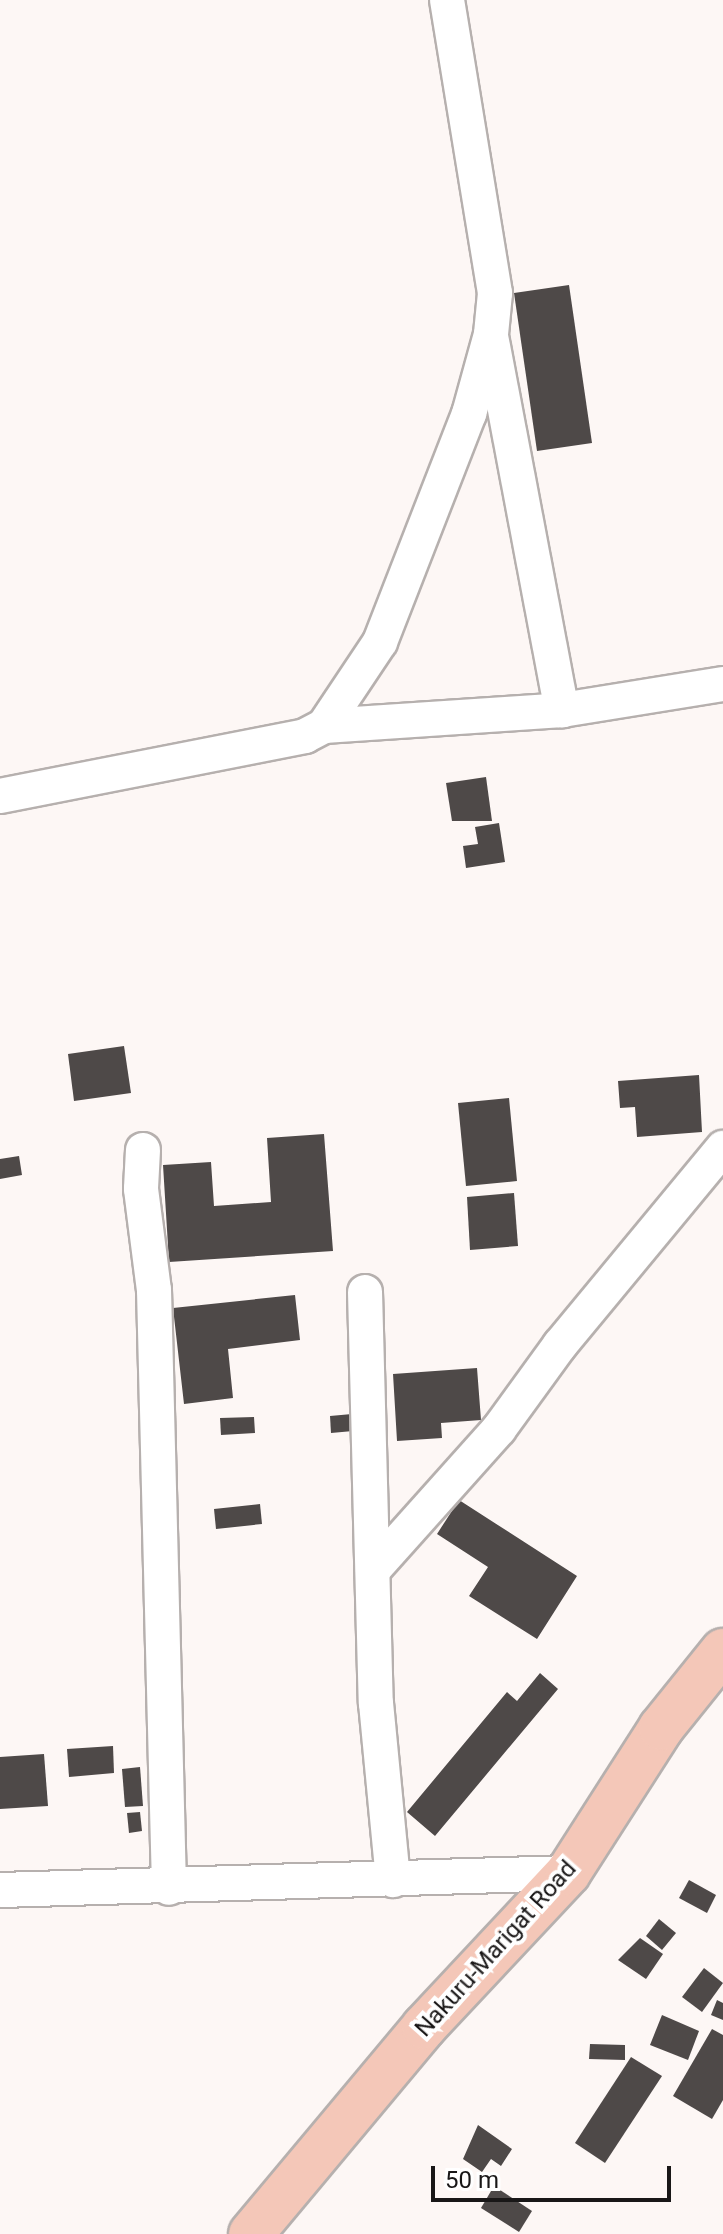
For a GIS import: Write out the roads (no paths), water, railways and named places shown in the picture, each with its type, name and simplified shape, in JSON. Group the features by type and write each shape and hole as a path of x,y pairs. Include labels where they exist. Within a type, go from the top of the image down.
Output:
{"main road":[{"name":"Nakuru-Marigat Road","path":"251,2234 424,2027 568,1873 661,1728 723,1651"}],"street":[{"path":"324,726 385,628 469,414 491,334 495,293 447,0"},
{"path":"491,334 562,710"},
{"path":"0,796 279,743 324,726 562,710 723,684"},
{"path":"373,1570 499,1429 560,1345 723,1148"},
{"path":"143,1150 141,1189 154,1290 169,1888"},
{"path":"365,1292 376,1703 393,1880"},
{"path":"0,1890 169,1888 568,1873"}]}
